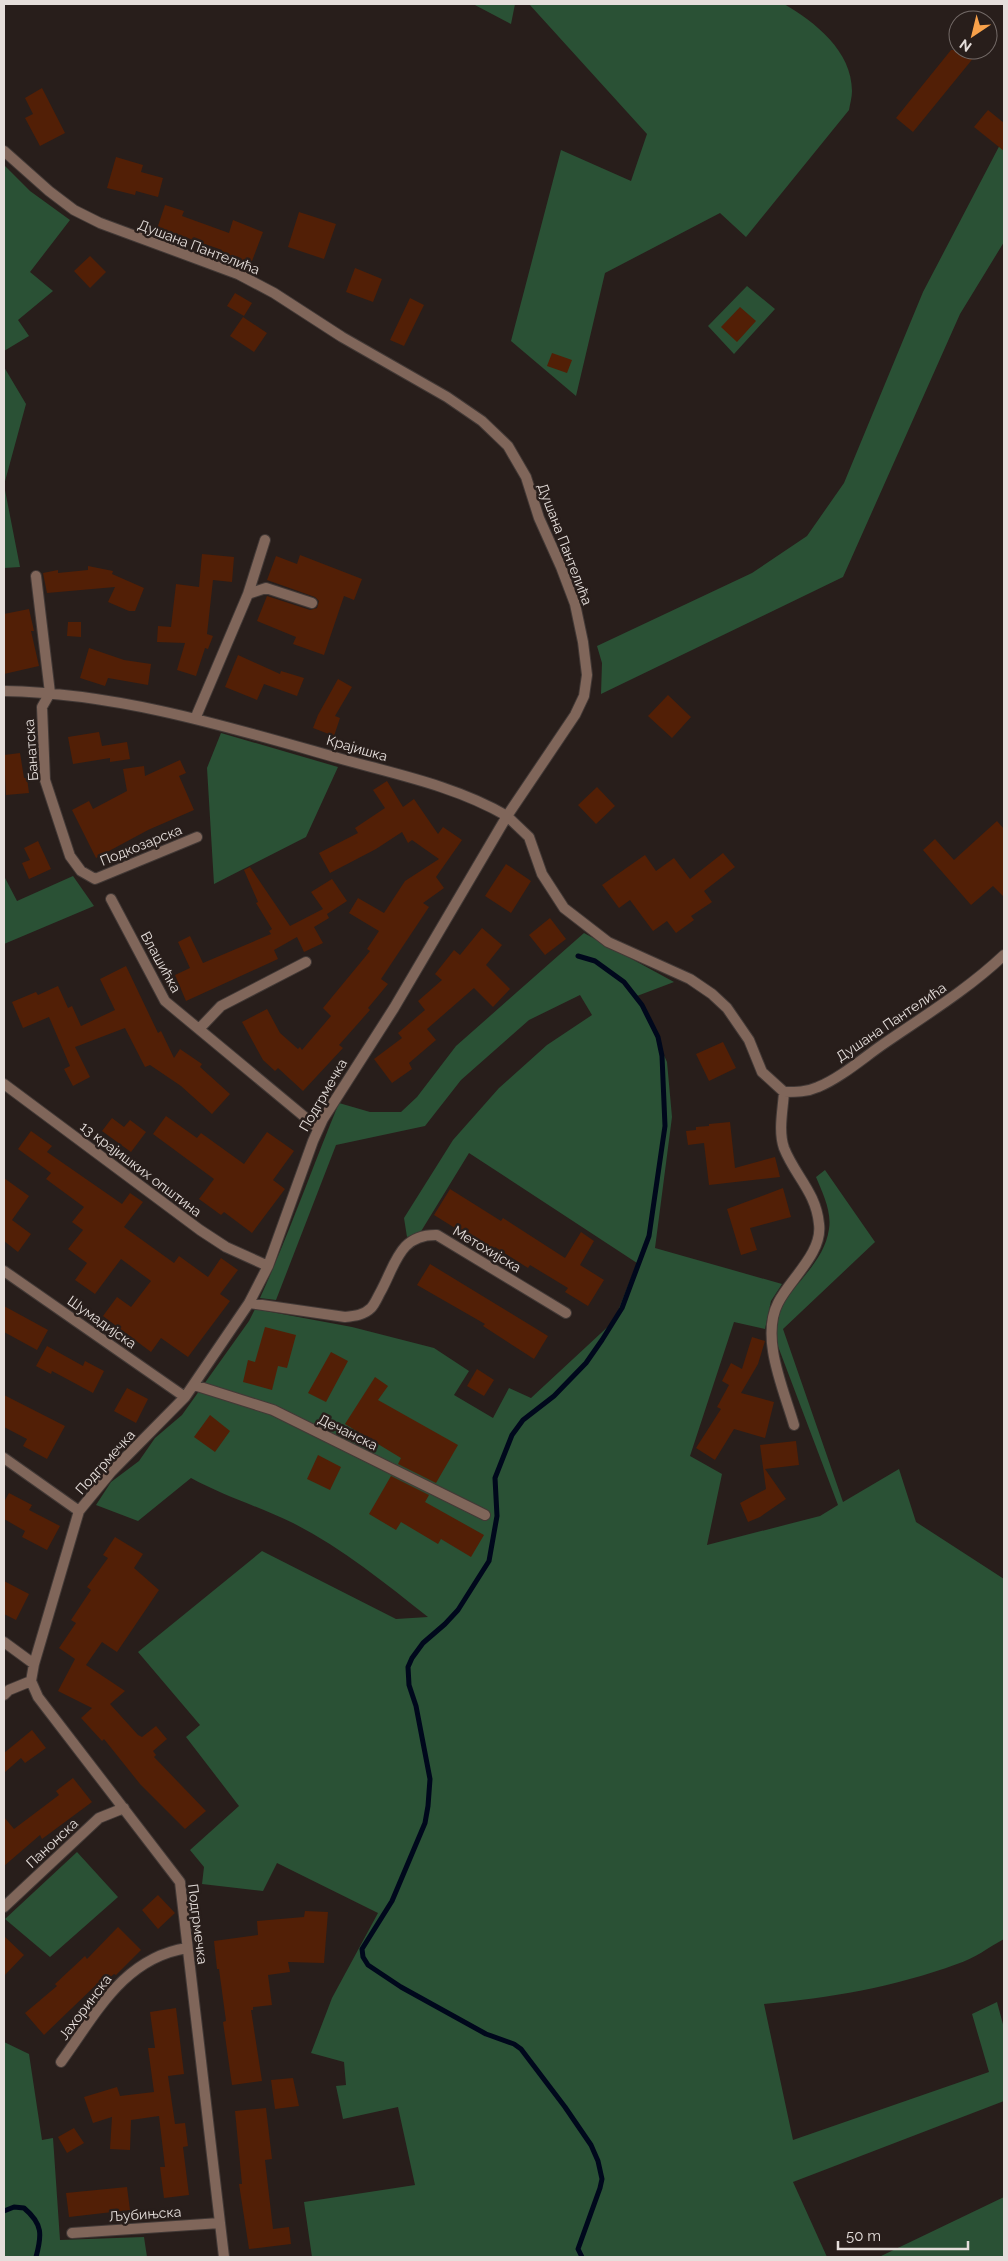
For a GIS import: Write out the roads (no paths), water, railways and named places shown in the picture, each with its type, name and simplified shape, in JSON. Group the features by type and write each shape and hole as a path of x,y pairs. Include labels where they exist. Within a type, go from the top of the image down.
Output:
{"street":[{"name":"Душана Пантелића","path":"4,151 49,191 74,210 100,223 238,274 274,293 342,337 447,397 482,421 508,446 526,477 539,518 575,604 583,642 587,675 584,696 574,716 507,816"},
{"path":"195,719 248,594 266,540"},
{"name":"Банатска","path":"36,576 50,693 42,707 45,780 70,856 81,871 95,879"},
{"path":"248,594 266,588 312,603"},
{"name":"Крајишка","path":"4,691 50,693 107,700 195,719 426,782 486,804 507,816"},
{"path":"507,816 529,837 542,874 564,908 608,942 690,978 712,994 727,1008 749,1040 762,1072 784,1092 781,1128 784,1148 813,1197 820,1226 814,1249 777,1303 772,1322 772,1352 794,1425"},
{"name":"Подгрмечка","path":"224,2257 180,1882 38,1697 31,1681 34,1664 80,1511 112,1472 185,1397 249,1302 268,1266 318,1128 394,1008 507,816"},
{"name":"Подкозарска","path":"95,879 197,837"},
{"name":"Влашићка","path":"112,900 166,1001 318,1128"},
{"name":"Душана Пантелића","path":"784,1092 800,1092 818,1087 950,999 985,973 1004,955"},
{"path":"199,1028 221,1006 306,962"},
{"name":"13 крајишких општина","path":"4,1084 200,1230 226,1247 268,1266"},
{"name":"Метохијска","path":"249,1302 345,1317 360,1315 372,1307 404,1247 413,1239 423,1235 437,1235 566,1313"},
{"name":"Шумадијска","path":"4,1270 185,1397"},
{"name":"Дечанска","path":"194,1385 274,1410 485,1515"},
{"path":"4,1458 80,1511"},
{"path":"4,1642 34,1664"},
{"path":"4,1695 9,1690 31,1681"},
{"name":"Панонска","path":"4,1907 99,1818 124,1808"},
{"name":"Јахоринска","path":"61,2062 110,1993 130,1972 159,1955 187,1948"},
{"name":"Љубињска","path":"72,2233 220,2223"}],"waterway":[{"path":"578,956 595,961 624,982 642,1005 658,1037 662,1056 665,1126 649,1236 622,1308 602,1340 586,1363 554,1396 523,1420 512,1435 495,1478 497,1516 489,1561 458,1610 423,1643 408,1667 409,1685 416,1706 430,1779 428,1806 425,1823 392,1901 362,1949 363,1957 368,1965 401,1987 486,2034 514,2044 521,2049 565,2107 591,2145 598,2161 602,2179 578,2249 582,2257"},
{"path":"4,2211 14,2207 24,2208 35,2219 40,2236 36,2257"}]}
